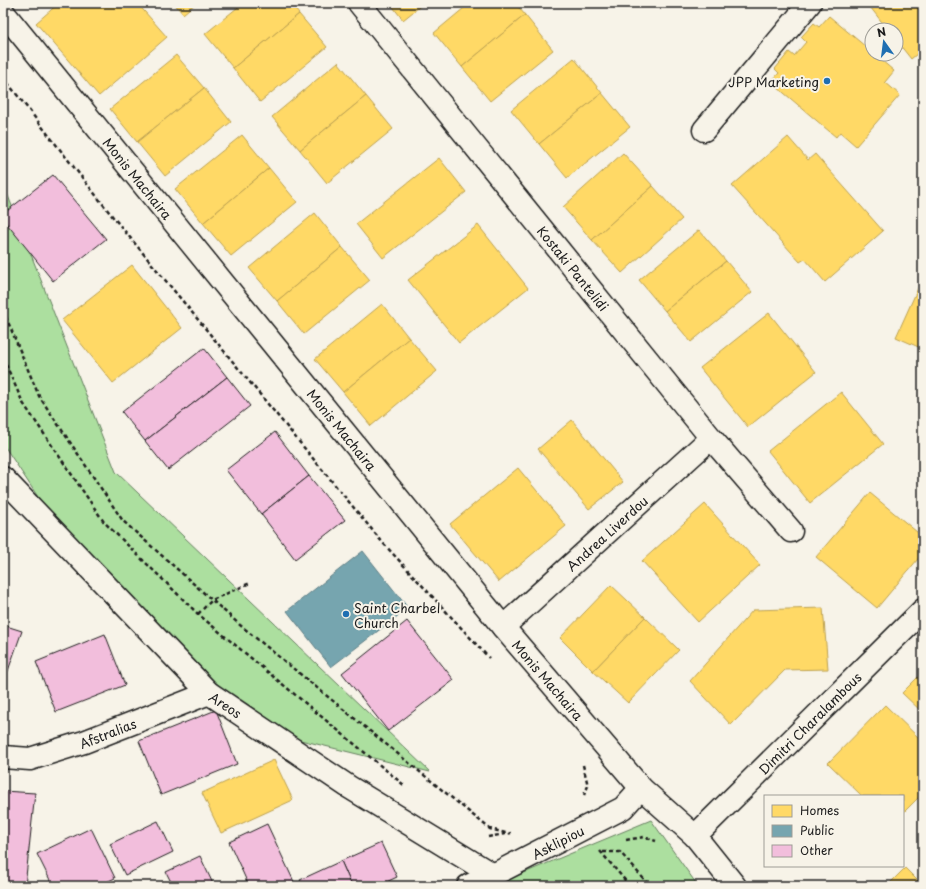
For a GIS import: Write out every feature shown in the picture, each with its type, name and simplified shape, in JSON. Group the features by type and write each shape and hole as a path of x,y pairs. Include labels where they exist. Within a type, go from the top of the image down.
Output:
{"street":[{"name":"Kostaki Pantelidi","path":"359,3 711,438 791,531"},
{"path":"704,130 810,3"},
{"name":"Monis Machaira","path":"3,12 503,627 641,788 695,836 735,886"},
{"name":"Andrea Liverdou","path":"503,627 711,438"},
{"name":"Areos","path":"3,478 209,693 349,787 493,875"},
{"name":"Dimitri Charalambous","path":"695,836 923,610"},
{"name":"Afstralias","path":"3,757 30,760 84,742 209,693"},
{"name":"Asklipiou","path":"468,886 493,875 624,808 641,788"}],"path":[{"path":"3,77 113,217 383,543 491,660"},
{"path":"3,310 39,396 123,521 240,625 490,829 506,833"},
{"path":"3,358 23,403 104,522 198,614 406,786"},
{"path":"198,614 212,600 250,582"},
{"path":"582,762 588,786 584,797"},
{"path":"580,831 601,852 630,886"},
{"path":"486,838 513,832"},
{"path":"624,840 644,837 658,842"},
{"path":"601,852 620,852 650,886"}],"green space":[{"path":"3,183 116,472 430,772 256,729 40,500 3,444"},
{"path":"651,820 698,886 502,886 500,883"}],"building: Homes":[{"path":"59,3 137,3 167,37 99,96 36,23"},
{"path":"174,3 196,3 183,14"},
{"path":"243,3 290,3 299,14 233,68 205,34"},
{"path":"390,3 424,3 403,20"},
{"path":"470,3 515,3 525,15 462,67 434,33"},
{"path":"867,3 923,3 923,49 911,59 904,50 904,22 882,22"},
{"path":"299,14 327,47 260,102 233,68"},
{"path":"525,15 553,50 490,101 462,67"},
{"path":"829,16 864,45 864,62 883,62 894,71 885,82 900,95 856,146 840,132 836,137 771,82 779,73 775,69 789,52 794,56 806,42 801,37 814,23 819,27"},
{"path":"176,55 204,88 137,142 110,109"},
{"path":"574,58 602,93 539,144 511,110"},
{"path":"338,62 366,96 300,150 272,117"},
{"path":"204,88 231,122 165,176 137,142"},
{"path":"602,93 630,127 567,178 539,144"},
{"path":"366,96 393,129 327,183 300,150"},
{"path":"242,135 269,168 203,223 175,189"},
{"path":"788,137 808,160 815,154 883,231 825,282 805,259 800,262 732,186"},
{"path":"623,153 653,186 592,240 563,207"},
{"path":"439,158 466,192 383,258 356,224"},
{"path":"269,168 297,202 231,256 203,223"},
{"path":"653,186 682,219 622,273 592,240"},
{"path":"315,213 342,247 277,301 249,268"},
{"path":"478,225 528,288 459,343 408,280"},
{"path":"699,230 726,261 665,311 639,280"},
{"path":"342,247 370,280 304,334 277,301"},
{"path":"726,261 752,292 691,342 665,311"},
{"path":"132,265 182,328 113,383 62,320"},
{"path":"923,277 923,349 896,337"},
{"path":"382,304 409,338 343,392 315,359"},
{"path":"769,313 816,372 748,427 700,368"},
{"path":"409,338 437,371 371,426 343,392"},
{"path":"841,392 883,444 810,503 768,451"},
{"path":"572,420 623,482 589,509 538,449"},
{"path":"518,468 566,526 499,582 450,524"},
{"path":"870,493 923,537 923,553 877,608 816,557"},
{"path":"705,504 760,565 698,622 642,561"},
{"path":"611,585 645,617 593,671 560,638"},
{"path":"823,608 828,669 785,670 731,725 690,681 753,610"},
{"path":"645,617 679,650 628,703 593,671"},
{"path":"923,672 923,713 902,693"},
{"path":"885,705 923,742 923,793 904,812 904,795 861,795 828,763"},
{"path":"274,760 293,800 221,833 202,793"},
{"path":"905,868 923,886 887,886"}],"building: Public":[{"path":"363,551 408,608 331,667 287,611"}],"building: Other":[{"path":"53,175 106,239 53,281 3,219 3,214"},
{"path":"204,348 227,377 145,441 122,412"},
{"path":"227,377 250,406 168,470 145,441"},
{"path":"275,432 309,476 261,514 226,470"},
{"path":"309,476 345,520 295,559 261,514"},
{"path":"407,621 454,680 388,731 342,673"},
{"path":"3,625 22,631 3,685"},
{"path":"105,634 125,685 56,712 36,662"},
{"path":"216,710 237,764 161,795 139,741"},
{"path":"3,791 35,793 25,886 3,886"},
{"path":"158,821 173,852 125,875 110,844"},
{"path":"267,824 296,886 249,886 229,842"},
{"path":"91,828 115,878 98,886 53,886 37,854"},
{"path":"381,843 397,877 378,886 352,886 341,861"},
{"path":"200,856 214,886 173,886 166,872"},
{"path":"341,861 352,886 303,886 300,880"}],"place":[{"name":"JPP Marketing","path":"827,81"},
{"name":"Saint Charbel Church","path":"346,614"}]}
